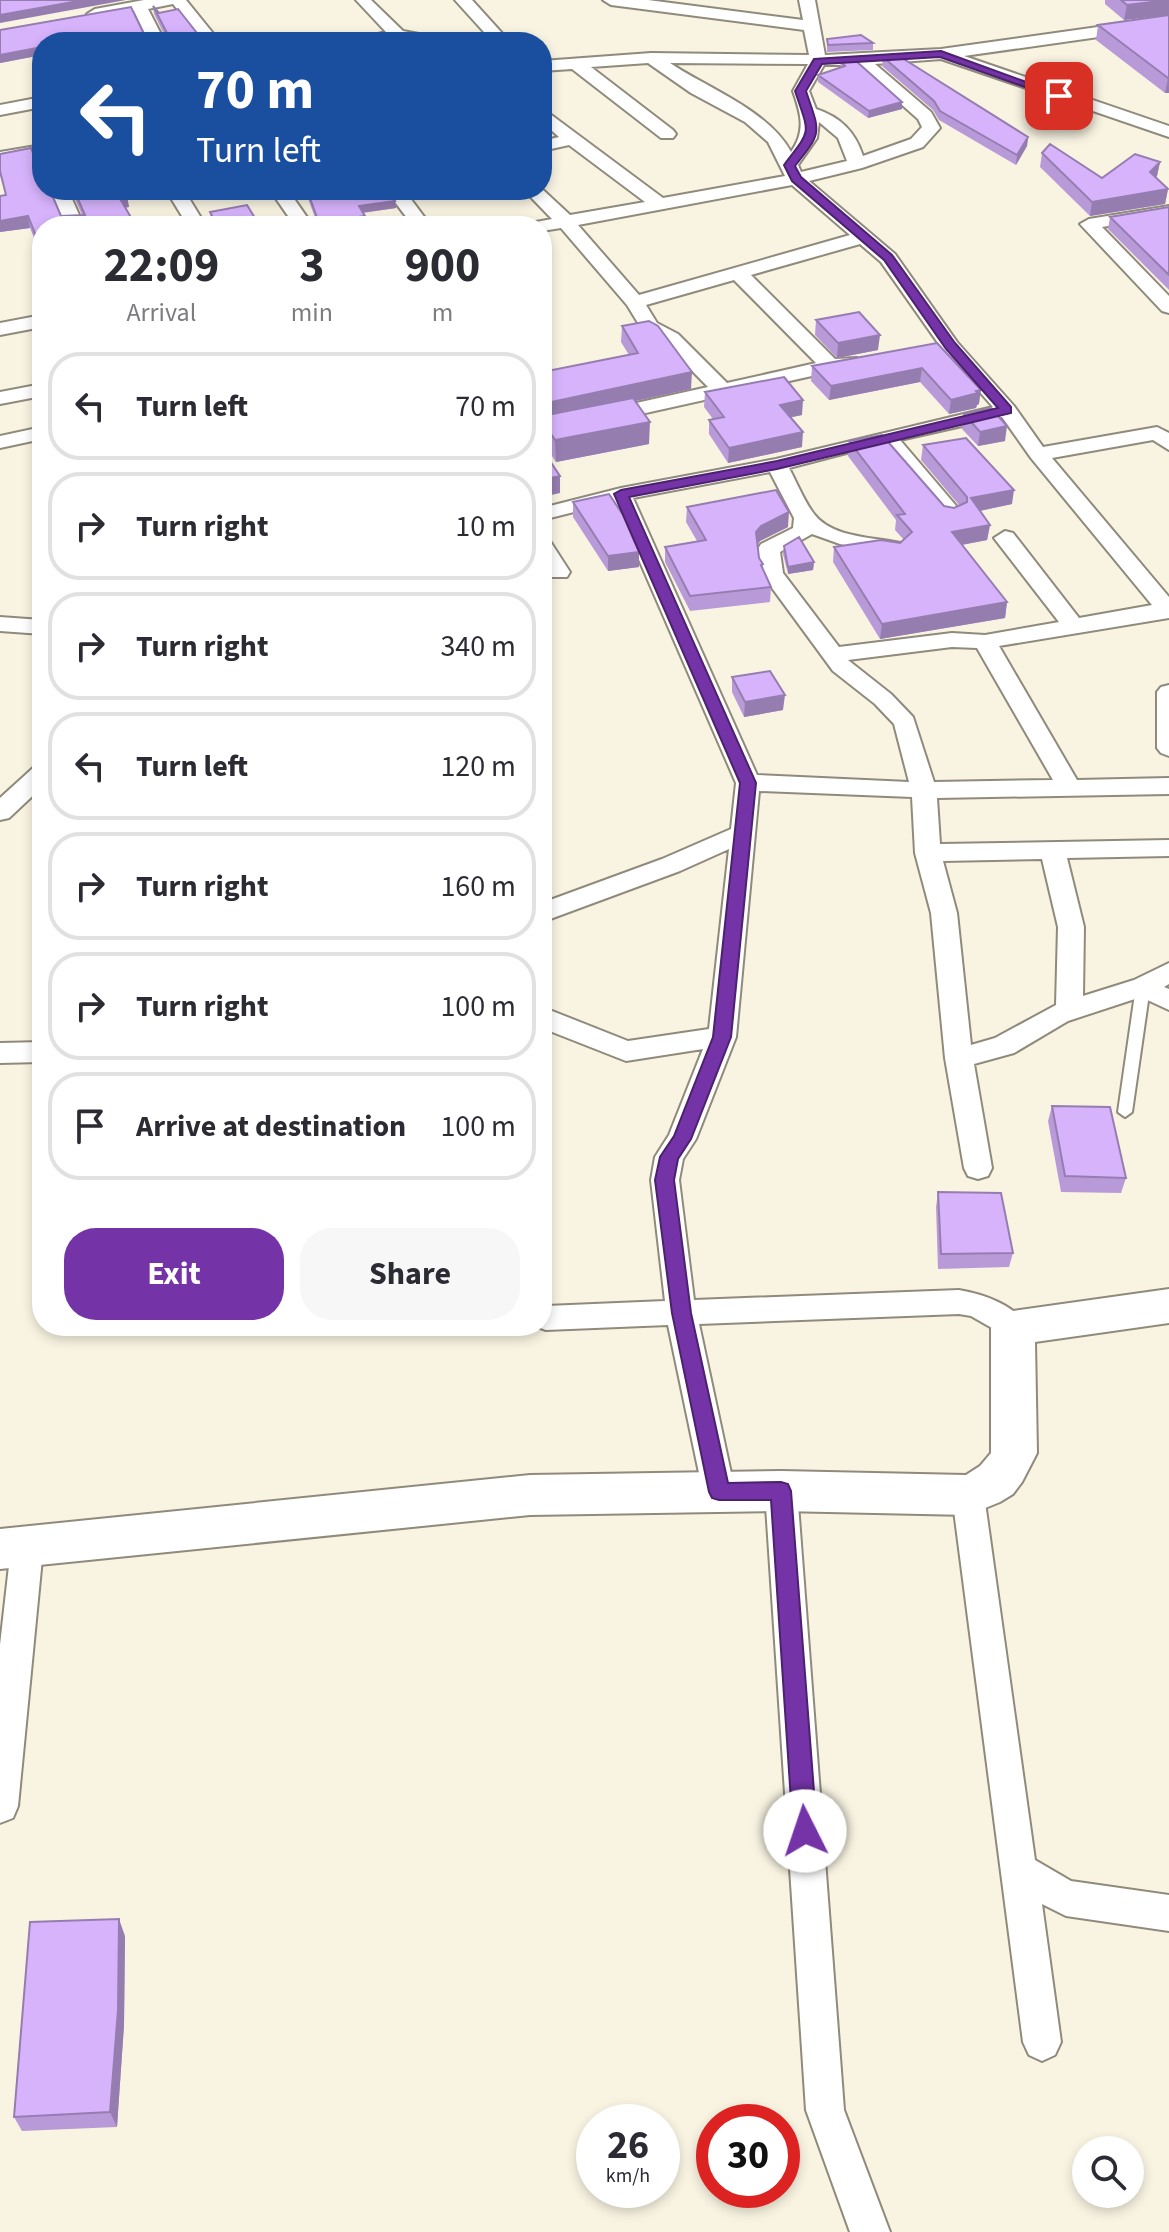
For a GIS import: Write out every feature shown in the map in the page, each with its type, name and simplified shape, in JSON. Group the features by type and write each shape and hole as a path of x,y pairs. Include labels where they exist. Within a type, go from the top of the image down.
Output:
{"street":[{"path":"77,17 169,0"},
{"path":"178,0 204,32"},
{"path":"463,0 493,32"},
{"path":"611,0 812,26"},
{"path":"793,172 811,138 809,112 801,91 818,61 807,0"},
{"path":"363,1 395,32"},
{"path":"139,6 152,32"},
{"path":"552,65 651,58 861,60 941,54 1169,22"},
{"path":"941,54 1169,132"},
{"path":"651,58 697,89 751,118 775,139 793,172 888,258 950,346 1007,410 1038,454 1168,610 985,642 952,640 833,655"},
{"path":"697,89 740,58"},
{"path":"552,224 793,172 856,164 917,143 931,128 925,116 861,60"},
{"path":"576,64 667,134"},
{"path":"0,110 32,104"},
{"path":"809,112 835,122 854,148 856,164"},
{"path":"552,122 657,202"},
{"path":"1148,127 1169,124"},
{"path":"552,144 572,139"},
{"path":"0,157 32,152"},
{"path":"543,200 635,302 650,327 671,338 724,392"},
{"path":"1169,211 1089,224 1169,307"},
{"path":"635,302 864,237"},
{"path":"738,273 830,366"},
{"path":"0,328 32,323"},
{"path":"921,350 950,346"},
{"path":"552,428 877,358"},
{"path":"0,398 32,392"},
{"path":"552,511 621,494 777,465 1007,410"},
{"path":"1038,454 1157,433 1169,444"},
{"path":"0,442 32,435"},
{"path":"886,437 952,514"},
{"path":"777,465 805,518 815,530 897,549"},
{"path":"621,494 748,783 722,1037 682,1139 669,1157 665,1180 681,1313 719,1492"},
{"path":"805,518 804,531 769,549 772,573 852,677 883,699 905,722 924,790 928,853 944,913 959,1058 978,1168"},
{"path":"1005,538 1075,628"},
{"path":"552,561 559,572"},
{"path":"0,624 32,626"},
{"path":"985,642 1070,788"},
{"path":"1169,692 1169,748"},
{"path":"748,783 924,790 1169,786"},
{"path":"0,812 32,784"},
{"path":"552,909 671,865 743,833"},
{"path":"928,853 1169,848"},
{"path":"1052,850 1071,927 1069,1010"},
{"path":"959,1058 1022,1038 1069,1010 1143,987 1169,972"},
{"path":"1143,987 1169,1001"},
{"path":"552,1021 626,1051 722,1037"},
{"path":"0,1053 32,1052"},
{"path":"552,1318 959,1302 978,1305 1013,1328 1169,1306"},
{"path":"0,1806 13,1549 530,1495 781,1491 968,1495 989,1488 1007,1471 1014,1453 1013,1328"},
{"path":"781,1491 825,2110 870,2232"},
{"path":"968,1495 1042,2042"},
{"path":"1019,1870 1066,1898 1169,1913"}],"lane":[{"path":"1125,1112 1143,987"}],"building":[{"path":"0,0 84,0 0,15"},
{"path":"1121,0 1168,0 1127,5"},
{"path":"153,6 159,13 178,9 196,32 166,32"},
{"path":"131,7 143,32 32,32 32,49 0,55 0,30"},
{"path":"1169,15 1168,78 1098,25"},
{"path":"861,35 873,43 828,45 827,39"},
{"path":"899,56 1028,137 1017,155 940,111 934,101 883,57"},
{"path":"841,61 856,61 902,102 869,111 818,75 845,66"},
{"path":"1050,144 1102,178 1135,154 1160,162 1150,172 1168,189 1092,202 1042,153"},
{"path":"31,148 32,200 54,200 61,216 32,216 32,226 28,216 0,221 0,196 6,195 0,171 0,154"},
{"path":"78,200 121,200 130,216 61,216 85,215"},
{"path":"311,200 395,201 359,206 365,216 316,216"},
{"path":"247,205 254,216 212,216 210,212"},
{"path":"1169,207 1169,275 1110,217"},
{"path":"859,312 880,335 838,343 816,320"},
{"path":"649,321 658,326 692,372 552,402 552,370 638,353 622,326"},
{"path":"937,343 981,390 976,391 978,393 951,400 922,368 831,386 812,366"},
{"path":"784,377 803,400 780,405 803,432 729,448 709,420 724,417 705,392"},
{"path":"633,398 650,422 555,440 552,435 552,414"},
{"path":"991,408 1007,426 980,432 964,414"},
{"path":"882,435 944,506 954,508 967,502 967,497 923,445 966,438 1014,490 971,498 990,525 952,532 1007,602 882,624 834,547 881,540 900,543 912,532 897,515 905,514 849,441"},
{"path":"552,464 560,476 552,478"},
{"path":"776,490 789,512 761,526 756,532 759,558 771,587 690,596 665,547 706,540 687,507"},
{"path":"609,494 623,515 639,552 608,556 573,502"},
{"path":"799,537 814,562 788,567 784,546"},
{"path":"770,671 785,695 745,702 732,677"},
{"path":"1052,1106 1110,1107 1126,1178 1065,1176"},
{"path":"938,1192 1001,1193 1013,1253 941,1254"},
{"path":"119,1919 118,2010 110,2112 14,2117 30,1922"}],"route":[{"path":"805,1831 781,1491 719,1492 681,1313 665,1180 669,1157 682,1139 722,1037 748,783 621,494 777,465 1007,410 950,346 888,258 796,179 789,165 811,138 812,126 801,91 818,61 941,54 1059,96"}]}
